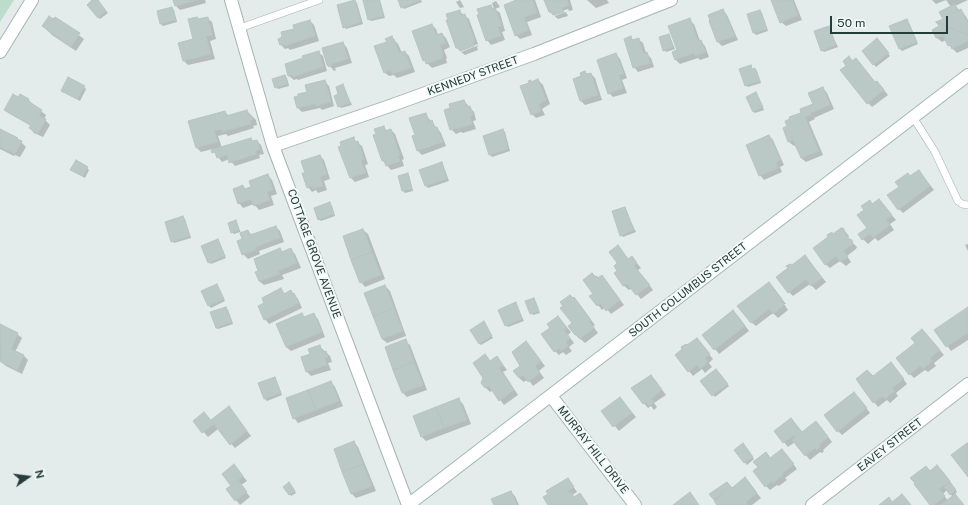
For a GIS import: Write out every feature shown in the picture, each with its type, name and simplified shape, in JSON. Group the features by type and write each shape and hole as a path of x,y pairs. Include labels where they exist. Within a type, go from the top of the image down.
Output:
{"street":[{"path":"0,52 32,0"},
{"name":"COTTAGE GROVE AVENUE","path":"231,0 273,146 408,505"},
{"name":"KENNEDY STREET","path":"273,146 534,54 671,0"},
{"name":"SOUTH COLUMBUS STREET","path":"408,505 968,75"},
{"name":"EAVEY STREET","path":"812,505 967,386"},
{"name":"MURRAY HILL DRIVE","path":"551,396 635,505"}],"lane":[{"path":"240,28 319,0"},
{"path":"913,117 935,152 958,201 962,204 968,205"}],"green space":[{"path":"0,0 14,0 0,22"}],"building":[{"path":"92,0 98,0 106,11 98,18 87,5"},
{"path":"173,0 198,0 175,6"},
{"path":"355,0 361,22 343,28 337,5"},
{"path":"363,0 379,0 383,16 368,20"},
{"path":"398,0 421,0 401,8"},
{"path":"516,0 533,0 537,13 524,17 529,30 515,36 504,5"},
{"path":"544,0 567,0 569,5 562,8 564,12 553,15 549,12"},
{"path":"771,0 792,0 798,15 780,23"},
{"path":"955,4 958,11 961,9 968,23 968,35 936,22 943,19 939,12"},
{"path":"491,5 492,9 495,8 502,26 498,27 501,36 486,41 477,15 479,14 477,9"},
{"path":"172,7 176,20 160,24 157,11"},
{"path":"723,9 735,36 717,42 708,15"},
{"path":"460,10 461,15 465,14 475,41 473,42 474,46 460,51 456,48 446,20 448,20 446,14"},
{"path":"760,10 767,29 753,33 747,14"},
{"path":"49,16 53,19 55,17 80,33 71,47 42,26"},
{"path":"197,17 198,19 208,17 212,35 206,36 211,54 183,61 178,43 193,39 188,19"},
{"path":"690,18 698,41 701,40 706,52 695,56 694,53 675,60 672,52 677,50 668,26"},
{"path":"907,19 917,42 899,49 889,26"},
{"path":"310,20 315,36 284,46 284,44 280,45 278,39 282,37 281,32 294,29 293,25"},
{"path":"936,22 968,35 968,41 952,49 950,45 948,46 943,35 936,38 932,30 939,26"},
{"path":"432,24 436,35 442,33 446,43 440,45 443,58 426,64 425,60 423,61 412,31"},
{"path":"829,26 836,45 821,51 814,31"},
{"path":"669,34 673,47 663,51 659,37"},
{"path":"392,36 399,53 405,51 411,68 392,74 390,70 384,73 374,46 387,42 385,39"},
{"path":"631,36 632,40 639,38 643,53 647,52 650,63 633,68 624,39"},
{"path":"877,38 889,53 873,65 862,51"},
{"path":"343,42 348,59 331,64 332,66 329,67 322,48"},
{"path":"319,51 323,67 293,77 292,75 288,76 285,64 303,58 302,56"},
{"path":"616,53 624,74 619,75 623,88 608,94 597,60"},
{"path":"849,56 852,61 856,58 875,82 877,81 884,90 867,104 840,70 846,66 843,61"},
{"path":"751,65 752,69 755,68 760,81 745,86 739,69"},
{"path":"585,71 586,74 591,73 598,95 580,101 573,79 581,76 580,73"},
{"path":"285,75 288,84 275,88 272,79"},
{"path":"68,77 85,86 77,99 61,91"},
{"path":"538,79 546,100 539,104 541,111 531,115 520,86 529,83 528,81 531,80 531,82"},
{"path":"325,80 331,102 316,106 316,104 297,108 294,97 298,96 298,94 307,92 305,85"},
{"path":"343,84 350,103 338,107 334,96 338,94 336,87"},
{"path":"823,87 830,105 805,117 819,151 801,158 793,140 788,142 783,128 787,126 785,121 790,119 789,117 801,113 800,109 813,104 808,93"},
{"path":"756,92 763,107 753,112 746,97"},
{"path":"13,94 18,97 20,94 29,99 28,101 42,110 39,116 46,119 38,134 29,128 31,125 4,110"},
{"path":"464,100 467,107 470,106 473,115 470,116 472,124 450,130 444,110 450,108 449,104"},
{"path":"247,110 248,115 251,115 253,120 250,121 251,124 222,132 222,129 214,131 218,142 196,148 188,121 225,111 226,116"},
{"path":"426,113 429,122 432,120 435,128 437,127 443,142 417,151 412,136 415,135 409,118"},
{"path":"384,126 385,131 391,129 400,155 398,156 400,161 386,166 384,160 382,161 373,135 376,134 374,129"},
{"path":"0,129 22,141 15,154 0,147"},
{"path":"503,129 508,149 489,155 483,136"},
{"path":"769,135 781,160 776,162 778,168 759,176 746,145"},
{"path":"354,137 355,142 358,141 364,159 361,160 366,173 350,178 338,147 341,146 340,142"},
{"path":"251,138 252,141 257,140 260,149 255,151 256,154 229,163 227,155 217,158 215,152 212,153 211,150"},
{"path":"320,155 327,174 320,177 323,186 313,189 312,186 307,188 302,173 305,173 301,161"},
{"path":"76,160 88,167 83,176 70,170"},
{"path":"442,162 447,179 425,186 419,170"},
{"path":"919,170 930,186 898,210 887,195 899,187 895,182 908,173 910,176"},
{"path":"408,173 412,189 402,191 398,176"},
{"path":"268,174 273,190 267,192 270,200 254,206 251,199 238,204 233,189 243,185 244,189 251,187 249,181"},
{"path":"879,199 892,215 886,220 890,225 873,238 870,234 862,240 858,234 867,228 857,215 864,210 861,206 870,200 872,204"},
{"path":"330,202 334,214 318,220 314,208"},
{"path":"625,207 634,230 620,236 612,211"},
{"path":"183,216 190,236 171,242 165,222"},
{"path":"236,220 239,230 231,233 228,223"},
{"path":"276,226 280,238 256,247 256,250 242,255 237,241 242,239 240,233 248,230 250,235"},
{"path":"843,228 845,231 844,232 853,242 853,244 843,251 848,257 840,262 836,256 825,265 813,248 828,237 827,235 832,232 833,234"},
{"path":"363,229 372,252 351,260 343,236"},
{"path":"218,239 225,256 208,263 201,246"},
{"path":"618,245 628,259 632,256 637,263 634,266 650,285 636,295 627,284 623,286 614,273 617,271 614,266 617,263 609,252"},
{"path":"280,248 282,252 291,248 297,263 278,271 280,274 259,281 255,272 258,271 254,259"},
{"path":"372,252 381,275 360,283 351,260"},
{"path":"805,255 822,278 811,286 806,279 788,293 776,277 788,268 786,266 790,264 792,265"},
{"path":"592,273 598,278 602,275 620,300 606,311 600,303 597,306 589,296 593,294 583,280"},
{"path":"769,282 782,299 781,300 784,305 773,314 769,309 751,323 737,306"},
{"path":"217,284 224,299 208,306 201,291"},
{"path":"385,285 394,308 373,316 364,293"},
{"path":"281,288 284,294 291,290 299,303 264,320 258,306 264,303 262,298"},
{"path":"570,295 573,298 574,297 591,320 589,321 594,328 580,339 568,326 572,323 560,308 563,306 560,302"},
{"path":"534,298 539,311 530,314 525,301"},
{"path":"516,302 522,319 505,326 498,310"},
{"path":"226,307 232,322 216,328 210,312"},
{"path":"968,307 968,333 946,347 934,330"},
{"path":"394,308 403,331 382,339 373,316"},
{"path":"733,310 745,326 714,350 702,335"},
{"path":"302,313 304,317 314,313 322,332 286,347 276,324"},
{"path":"558,316 567,328 564,330 570,338 566,342 568,346 561,351 559,348 554,352 541,334 550,328 547,324"},
{"path":"484,321 492,336 479,344 470,330"},
{"path":"0,324 18,333 11,349 24,355 17,370 1,362"},
{"path":"922,329 940,350 930,358 932,361 923,369 920,366 909,375 896,358 915,343 911,338"},
{"path":"697,338 710,354 705,358 708,362 700,369 697,365 688,372 675,355 682,349 681,347"},
{"path":"406,339 414,362 393,370 385,347"},
{"path":"526,341 541,361 535,366 540,373 528,382 523,375 519,378 513,371 520,366 512,352"},
{"path":"320,345 322,352 326,351 328,357 325,358 327,365 306,372 301,357 310,354 308,349"},
{"path":"485,354 490,361 497,356 503,365 499,368 514,390 499,401 489,386 485,388 481,383 483,378 473,363"},
{"path":"414,362 423,385 402,393 393,370"},
{"path":"891,362 904,379 892,388 895,391 885,399 883,396 873,403 856,379 867,370 873,376"},
{"path":"716,369 728,384 712,396 700,381"},
{"path":"651,375 662,390 651,399 654,402 649,406 646,402 643,404 631,388"},
{"path":"275,377 281,393 264,399 258,383"},
{"path":"331,381 339,401 316,410 308,390"},
{"path":"308,390 316,410 293,419 286,398"},
{"path":"854,392 867,408 837,432 824,415"},
{"path":"620,397 632,413 613,427 601,411"},
{"path":"459,398 467,420 444,428 436,407"},
{"path":"229,406 247,431 230,445 211,420"},
{"path":"436,407 444,428 421,437 413,416"},
{"path":"204,412 214,424 202,433 193,421"},
{"path":"791,418 802,432 816,421 828,437 819,445 821,446 817,450 815,448 805,456 792,440 796,437 794,435 783,443 774,431"},
{"path":"354,441 363,464 342,472 334,449"},
{"path":"743,443 753,457 744,463 734,450"},
{"path":"967,443 968,444 968,477 951,455"},
{"path":"782,449 794,464 773,483 772,481 765,487 753,471 758,467 753,462 766,452 770,458"},
{"path":"234,464 243,476 231,486 222,474"},
{"path":"363,464 372,486 351,494 342,472"},
{"path":"937,465 950,481 939,489 945,496 934,505 930,505 910,478 926,466 930,471"},
{"path":"745,477 757,493 746,502 748,505 717,505 714,501 721,496 721,494 714,500 709,494 727,482 732,488"},
{"path":"568,478 574,487 568,491 570,493 571,492 574,497 580,493 588,505 548,505 543,497 548,494 546,491"},
{"path":"238,480 247,492 235,501 226,489"},
{"path":"289,482 295,491 289,495 283,487"},
{"path":"950,482 956,490 950,495 944,487"},
{"path":"511,491 517,505 494,505 491,499"},
{"path":"690,492 699,505 673,505"},
{"path":"902,494 911,505 879,505 889,497 892,502"},
{"path":"955,494 964,505 941,505"}]}
